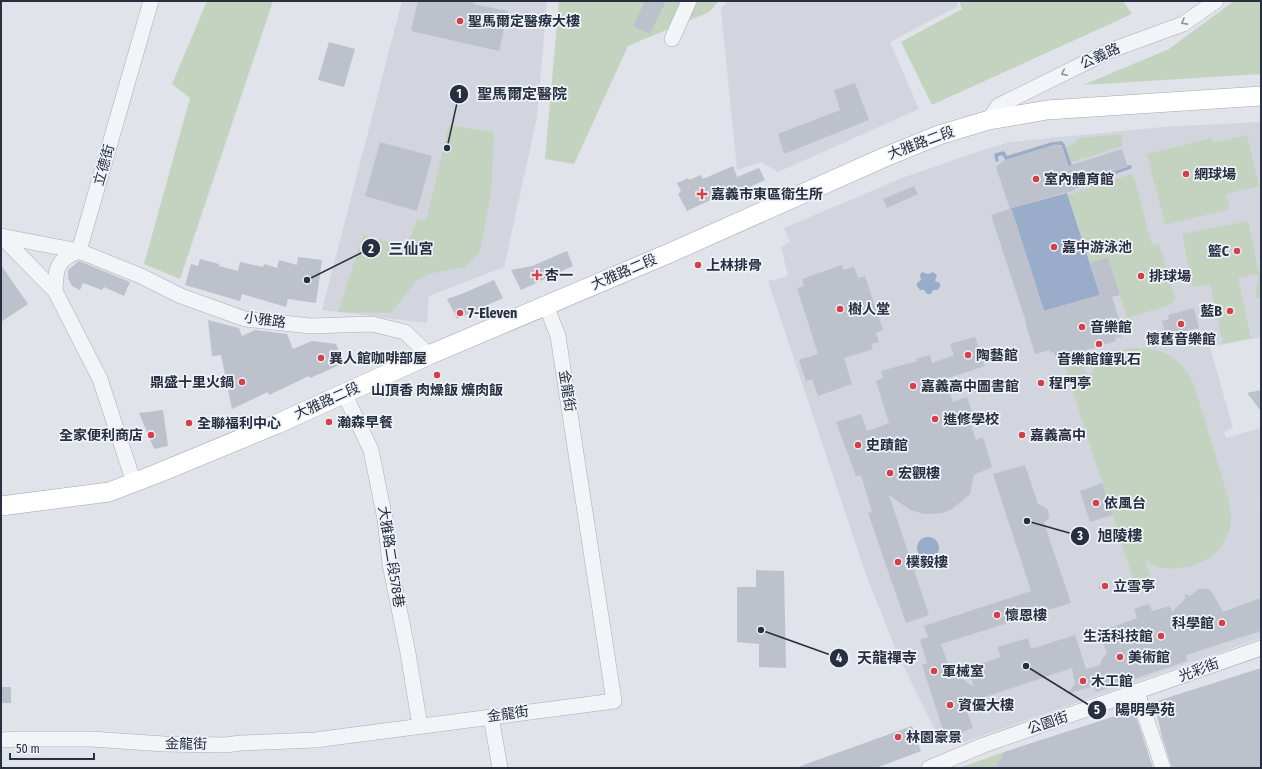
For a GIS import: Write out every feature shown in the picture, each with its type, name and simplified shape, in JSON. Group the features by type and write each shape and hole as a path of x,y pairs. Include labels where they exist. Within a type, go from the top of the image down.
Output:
{"main road":[{"name":"大雅路二段","path":"1,506 109,492 134,483 276,424 429,355 939,135 989,120 1047,110 1261,96"}],"street":[{"name":"立德街","path":"79,251 151,1"},
{"path":"672,39 689,1"},
{"name":"公義路","path":"989,120 998,106 1108,51 1183,24 1216,1"},
{"path":"1,236 79,251"},
{"path":"1,236 55,291 100,379 134,483"},
{"path":"55,291 56,276 60,262 68,255 79,251"},
{"name":"小雅路","path":"79,251 141,276 181,296 245,319 311,326 372,324 405,332 429,355"},
{"name":"金龍街","path":"1,740 17,738 91,739 164,744 225,745 241,742 315,740 614,701 558,336 546,305"},
{"name":"大雅路二段578巷","path":"344,393 371,450 385,519 390,564 408,653 420,726"},
{"name":"光彩街","path":"1137,692 1261,648"},
{"path":"1137,692 1163,768"},
{"name":"公園街","path":"929,768 984,745 1137,692"},
{"path":"491,717 500,768"}],"shaded area":[{"path":"402,1 547,1 537,117 504,267 429,296 427,323 322,310"},
{"path":"728,1 956,1 958,6 890,42 919,109 778,172 761,162 737,170 721,9"},
{"name":"嘉義高中","path":"1261,122 1261,337 1210,347 1233,428 1224,432 1226,438 1261,428 1261,501 1259,502 1261,512 1261,638 953,746 951,739 937,734 898,655 865,572 768,281 788,276 781,247 790,242 784,228 902,178 1010,142 1163,127"}],"green space":[{"path":"207,1 273,1 180,279 144,264 190,98 172,84"},
{"path":"559,1 719,1 709,12 628,46 574,164 545,159"},
{"path":"959,1 1123,1 1132,14 932,105 901,42 962,9"},
{"path":"1234,1 1261,1 1261,74 1083,85 1169,49"},
{"path":"449,125 494,132 491,194 480,251 465,267 429,274 416,281 391,313 338,312 363,235 407,247 417,219 426,220"},
{"path":"1121,134 1123,146 1069,163 1064,148 1072,145 1079,138"},
{"name":"網球場","path":"1247,135 1259,186 1226,194 1230,209 1165,225 1147,154 1212,138 1213,143"},
{"path":"1131,174 1134,177 1152,245 1159,244 1175,298 1170,305 1127,318 1108,257 1090,263 1068,195"},
{"path":"1248,221 1259,273 1261,266 1261,299 1255,297 1259,274 1238,278 1251,338 1223,344 1210,284 1193,287 1182,234"},
{"path":"1132,348 1151,349 1167,354 1180,364 1192,380 1211,438 1231,515 1230,528 1225,541 1212,556 1206,560 1195,565 1171,569 1159,568 1145,559 1154,589 1138,594 1062,358 1079,353 1088,380 1096,366 1104,357 1116,351"},
{"path":"1004,752 995,768 959,768"}],"water":[{"name":"嘉中游泳池","path":"1067,193 1100,295 1044,311 1011,208"},
{"path":"922,272 928,274 933,272 937,275 935,281 940,283 940,287 937,290 933,290 931,294 927,294 924,290 920,290 917,286 917,283 921,280 920,275"},
{"path":"928,537 936,540 939,548 936,556 928,559 920,556 917,548 920,540"}],"building":[{"name":"聖馬爾定醫療大樓","path":"418,1 474,1 473,4 508,11 499,51 411,31"},
{"path":"645,1 666,1 650,34 633,26"},
{"path":"329,42 355,49 344,87 318,80"},
{"path":"855,83 869,120 784,154 778,134 840,110 834,90"},
{"path":"380,142 432,156 417,211 365,196"},
{"path":"1056,144 1063,148 1068,166 1122,149 1128,167 1074,184 1075,190 1011,208 1044,311 1100,295 1090,263 1108,257 1120,295 1112,297 1124,334 1121,335 1122,337 1115,338 1116,341 1063,357 1062,354 1055,356 1054,352 1051,353 1050,350 1035,354 991,215 1010,209 996,167 1003,161"},
{"path":"733,166 737,177 759,168 765,180 736,193 734,189 687,211 678,194 681,191 677,183 688,178 689,180 701,175 703,179"},
{"path":"914,186 918,194 887,208 883,199"},
{"path":"567,251 573,266 521,290 511,270 532,266"},
{"path":"298,257 322,260 316,303 288,299 286,307 242,294 240,301 185,285 191,264 198,266 200,259 238,271 240,262 263,267 264,264 277,268 279,260 297,265"},
{"path":"79,261 130,282 124,296 104,287 102,290 83,283 80,290 72,286 68,278 68,270"},
{"path":"1,265 28,304 1,322"},
{"name":"樹人堂","path":"842,265 843,270 854,267 858,278 865,276 883,330 876,333 879,342 871,344 873,349 844,358 852,384 818,396 812,379 806,381 799,360 818,354 797,288 804,286 802,279"},
{"path":"494,280 503,298 457,319 447,299"},
{"name":"懷舊音樂館","path":"1194,308 1199,328 1172,335 1171,330 1165,332 1162,321 1169,319 1168,315"},
{"path":"208,320 239,328 242,336 255,330 287,334 293,349 312,341 336,344 344,363 310,378 309,376 269,395 268,392 232,409 221,355 212,356"},
{"path":"975,337 985,366 945,379 953,402 967,397 972,412 967,414 976,440 983,437 992,467 974,475 970,494 952,509 942,513 924,514 910,510 889,495 929,615 906,623 868,513 872,512 861,475 856,476 836,422 861,414 867,431 889,423 876,381 883,378 881,371 917,361 916,359 930,355 932,363 954,355 950,344"},
{"path":"1261,390 1261,411 1247,393"},
{"path":"163,410 168,446 154,449 139,413"},
{"path":"1025,465 1038,504 1048,510 1049,518 1044,523 1071,603 941,644 950,670 974,687 967,668 1001,657 997,647 1028,638 1031,649 1075,635 1086,669 1100,665 1102,659 1107,653 1099,632 1137,618 1134,609 1149,604 1152,611 1170,606 1172,612 1185,599 1185,594 1190,596 1199,589 1208,589 1212,592 1223,612 1261,598 1261,631 1186,655 1187,661 1096,692 1094,686 1067,694 1075,684 1072,668 964,704 973,728 957,734 956,729 944,733 922,665 927,663 920,640 928,637 924,626 1031,591 993,474"},
{"name":"依風台","path":"1102,483 1113,515 1090,522 1080,491"},
{"path":"756,570 784,571 786,668 759,667 759,644 737,642 737,587 756,587"},
{"name":"立雪亭","path":"1106,581 1111,587 1105,591 1098,588 1102,582"},
{"path":"1261,668 1261,768 1172,768 1162,737 1154,702"},
{"path":"1,687 11,687 11,703 1,703"},
{"path":"1134,710 1153,768 995,768 1004,752"},
{"name":"林園豪景","path":"912,726 921,751 876,768 798,768 798,767"}],"waterway":[{"path":"997,160 996,155 1003,153 1006,158 1052,144 1061,143 1071,168"},
{"path":"1074,180 1076,186 1130,167"}],"place":[{"name":"聖馬爾定醫療大樓","path":"460,21"},
{"name":"聖馬爾定醫院","path":"447,148"},
{"name":"網球場","path":"1186,174"},
{"name":"室內體育館","path":"1036,179"},
{"name":"嘉義市東區衛生所","path":"702,194"},
{"name":"嘉中游泳池","path":"1054,247"},
{"name":"籃C","path":"1237,251"},
{"name":"上林排骨","path":"698,265"},
{"name":"杏一","path":"537,275"},
{"name":"排球場","path":"1141,276"},
{"name":"三仙宮","path":"307,280"},
{"name":"樹人堂","path":"840,309"},
{"name":"藍B","path":"1230,311"},
{"name":"7-Eleven","path":"460,313"},
{"name":"懷舊音樂館","path":"1181,324"},
{"name":"音樂館","path":"1082,327"},
{"name":"音樂館鐘乳石","path":"1099,344"},
{"name":"陶藝館","path":"968,355"},
{"name":"異人館咖啡部屋","path":"321,358"},
{"name":"山頂香 肉燥飯 爌肉飯","path":"437,375"},
{"name":"鼎盛十里火鍋","path":"242,382"},
{"name":"程門亭","path":"1041,383"},
{"name":"嘉義高中圖書館","path":"913,386"},
{"name":"進修學校","path":"935,419"},
{"name":"瀚森早餐","path":"329,422"},
{"name":"全聯福利中心","path":"189,423"},
{"name":"全家便利商店","path":"151,435"},
{"name":"嘉義高中","path":"1022,435"},
{"name":"史蹟館","path":"858,445"},
{"name":"宏觀樓","path":"890,473"},
{"name":"依風台","path":"1096,503"},
{"name":"旭陵樓","path":"1027,521"},
{"name":"樸毅樓","path":"898,562"},
{"name":"立雪亭","path":"1105,586"},
{"name":"懷恩樓","path":"997,615"},
{"name":"科學館","path":"1222,623"},
{"name":"天龍禪寺","path":"761,630"},
{"name":"生活科技館","path":"1161,636"},
{"name":"美術館","path":"1120,657"},
{"name":"陽明學苑","path":"1026,666"},
{"name":"軍械室","path":"934,671"},
{"name":"木工館","path":"1083,681"},
{"name":"資優大樓","path":"950,705"},
{"name":"林園豪景","path":"898,737"}]}
